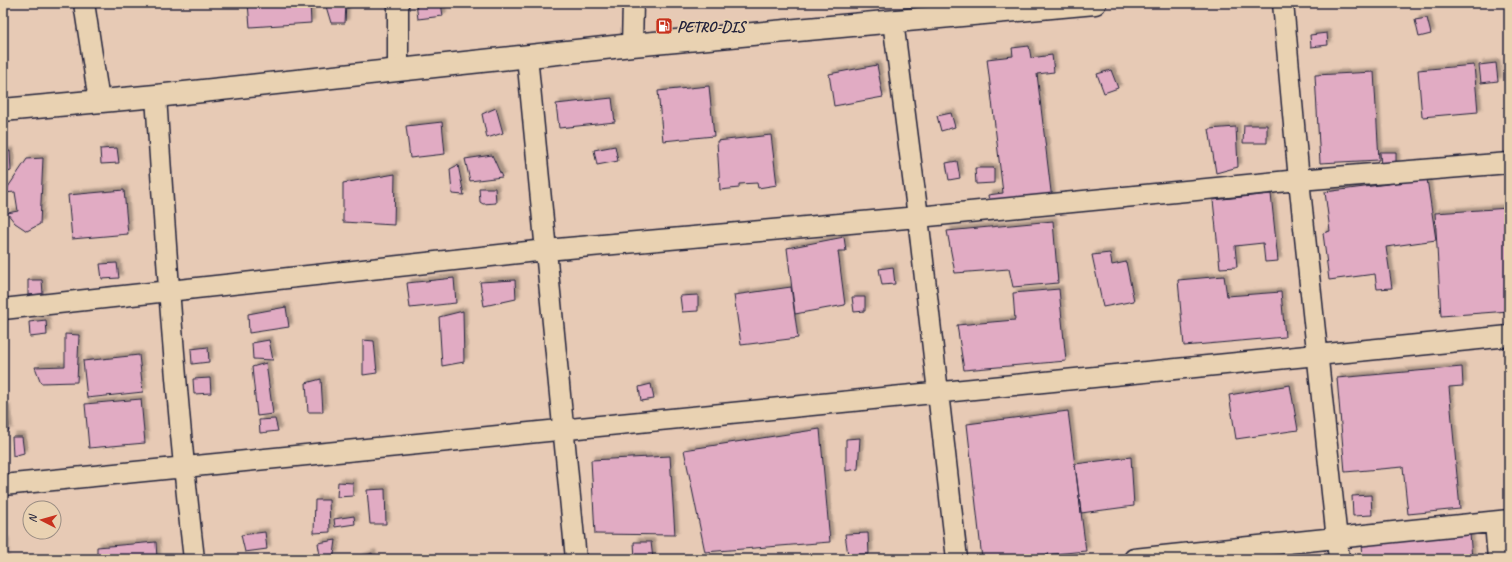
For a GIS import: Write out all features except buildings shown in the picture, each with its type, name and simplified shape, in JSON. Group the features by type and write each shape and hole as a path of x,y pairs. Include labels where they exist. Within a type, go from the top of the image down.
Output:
{"street":[{"path":"84,3 100,101"},
{"path":"398,3 398,70"},
{"path":"632,45 633,3"},
{"path":"3,110 156,96 632,45 1095,3"},
{"path":"1283,3 1299,180 1339,559"},
{"path":"893,21 918,216 957,559"},
{"path":"527,56 576,559"},
{"path":"156,96 183,468 194,559"},
{"path":"3,309 546,250 1299,180 1509,163"},
{"path":"3,485 1509,336"},
{"path":"1134,559 1502,521 1498,559"}],"place":[{"name":"PETRO-DIS","path":"664,26"}]}
